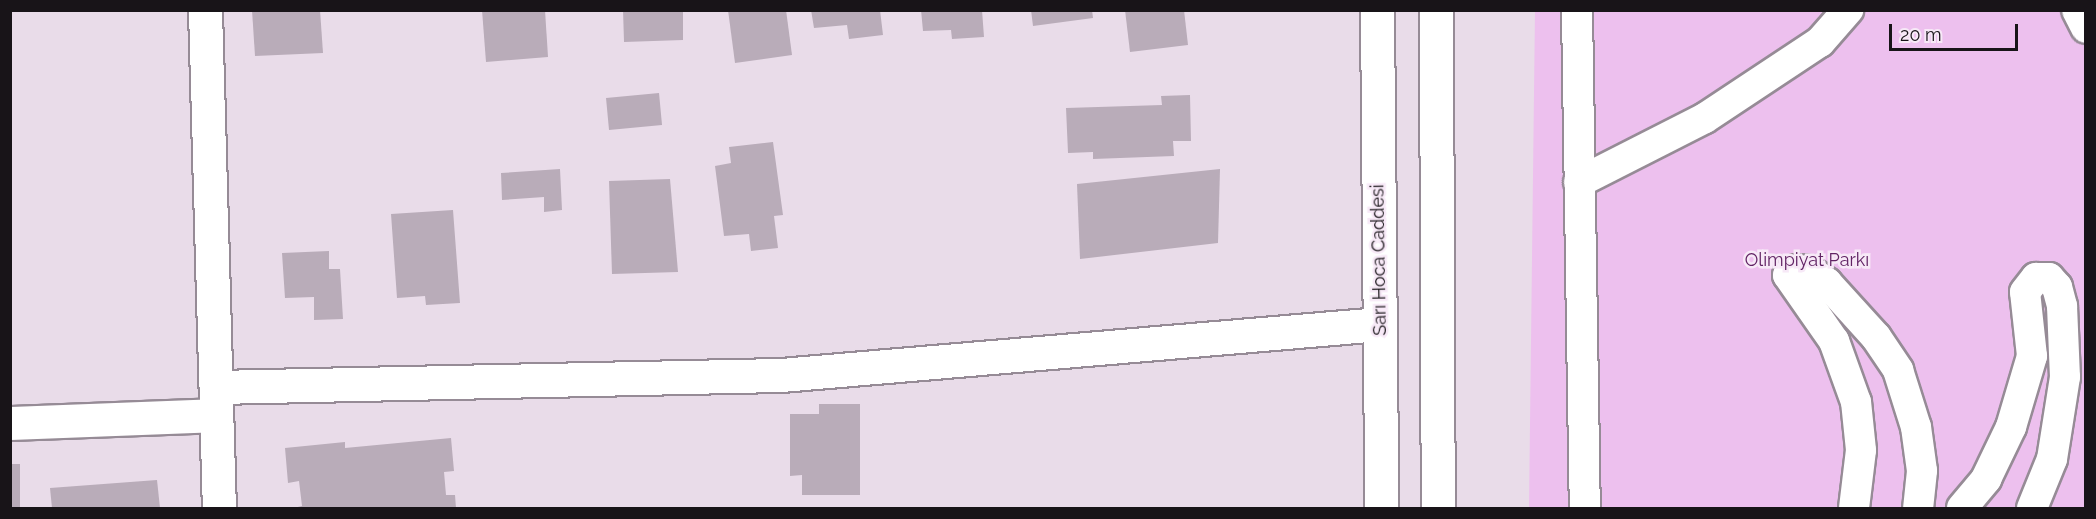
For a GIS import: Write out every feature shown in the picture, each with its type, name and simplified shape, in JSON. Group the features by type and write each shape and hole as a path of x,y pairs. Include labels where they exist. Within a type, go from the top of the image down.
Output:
{"street":[{"path":"206,10 219,508"},
{"name":"Sarı Hoca Caddesi","path":"1377,10 1382,508"},
{"path":"1436,10 1438,508"},
{"path":"1577,10 1585,508"},
{"path":"1579,182 1705,118 1820,42 1848,10"},
{"path":"2077,10 2085,28"},
{"path":"1854,508 1861,450 1856,402 1834,341 1788,275 1796,270 1810,271 1827,283 1876,337 1898,370 1917,438 1922,471 1918,508"},
{"path":"1962,508 1986,479 2017,407 2031,356 2025,292 2036,278 2049,278 2057,287 2062,306 2065,377 2052,459 2032,508"},
{"path":"2062,306 2085,350"},
{"path":"10,423 216,401 782,375 1380,324"}],"green space":[{"name":"Olimpiyat Parkı","path":"1535,11 2085,11 2085,508 1529,508"}],"building":[{"path":"252,10 320,10 323,53 255,56"},
{"path":"482,10 545,10 548,57 486,62"},
{"path":"623,10 683,10 683,40 624,42"},
{"path":"728,10 786,10 792,55 735,63"},
{"path":"811,10 880,10 883,35 849,39 847,25 814,28"},
{"path":"921,10 982,10 984,37 952,39 951,30 923,31"},
{"path":"1031,10 1092,10 1093,18 1033,26"},
{"path":"1125,10 1184,10 1188,45 1130,52"},
{"path":"659,93 662,125 609,130 606,98"},
{"path":"1190,95 1191,141 1173,141 1174,156 1093,159 1093,152 1068,153 1066,108 1162,105 1161,96"},
{"path":"773,142 783,215 774,216 778,248 751,251 749,234 724,236 715,166 731,163 729,147"},
{"path":"560,169 562,210 544,212 544,197 502,200 501,173"},
{"path":"1220,169 1218,243 1080,259 1077,184"},
{"path":"670,179 678,272 612,274 609,181"},
{"path":"453,210 460,303 426,305 425,296 397,298 391,214"},
{"path":"329,251 329,269 340,269 343,319 314,320 314,297 285,298 282,253"},
{"path":"819,404 860,404 860,495 802,495 802,475 790,476 790,414 819,414"},
{"path":"451,438 454,471 444,472 446,495 455,495 456,508 293,508 302,506 299,481 288,483 285,448 345,442 345,448"},
{"path":"10,464 20,464 20,508 10,508"},
{"path":"157,480 160,508 52,508 50,488"}]}
